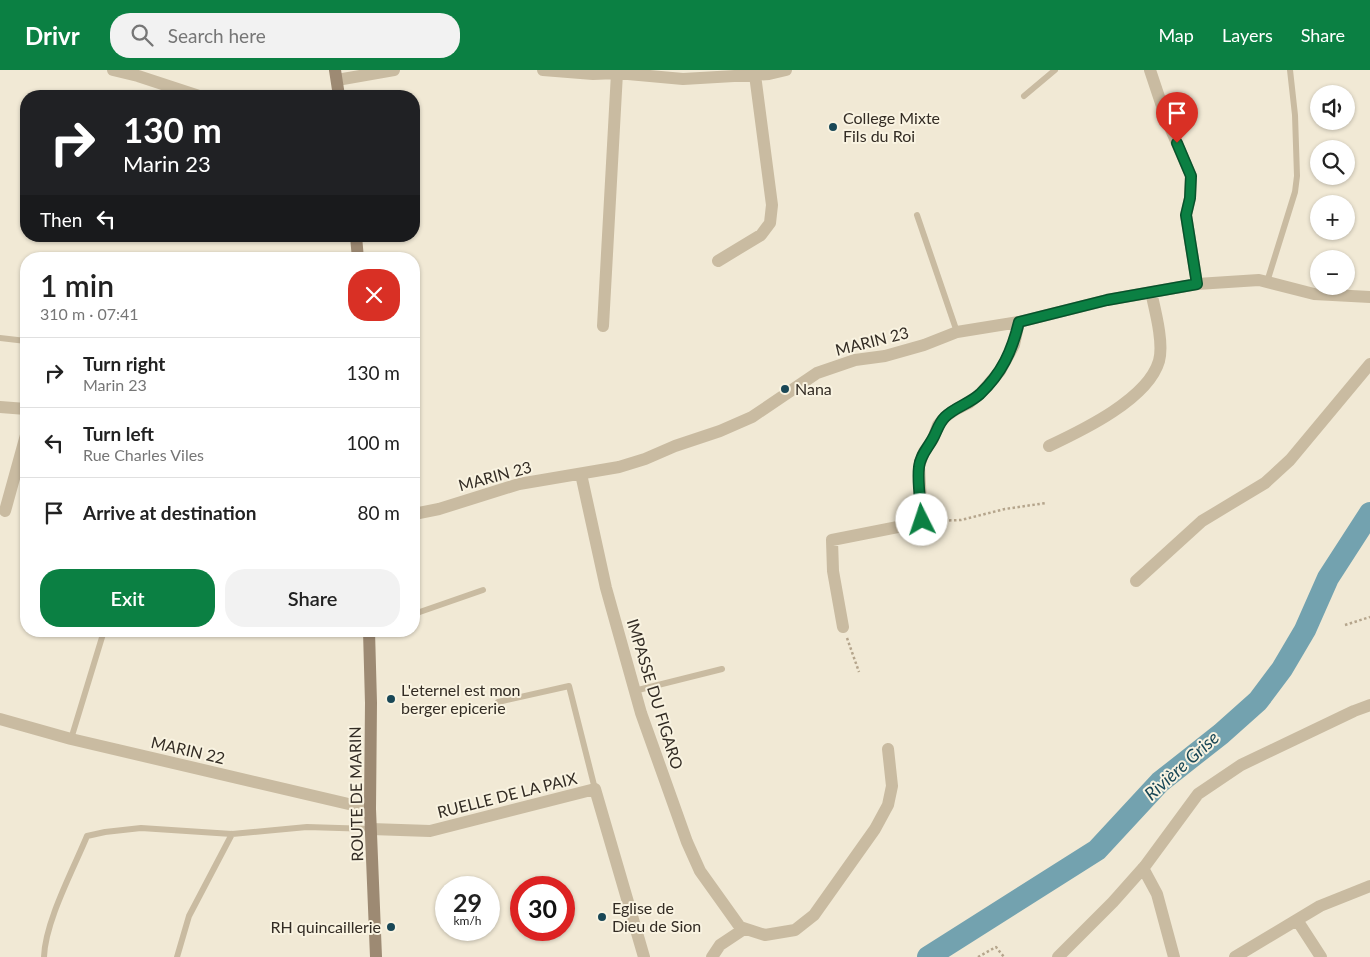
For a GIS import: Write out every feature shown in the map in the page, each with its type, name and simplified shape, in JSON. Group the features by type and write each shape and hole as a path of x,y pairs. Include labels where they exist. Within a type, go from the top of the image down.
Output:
{"main road":[{"path":"336,75 338,90"},
{"name":"ROUTE DE MARIN","path":"369,637 371,703 370,809 376,957"}],"street":[{"path":"113,70 181,90"},
{"path":"336,75 394,70"},
{"path":"543,70 683,79 769,74 786,70"},
{"path":"1153,70 1163,110 1191,176 1190,198 1186,215 1197,284"},
{"path":"603,326 617,74"},
{"path":"718,261 761,235 770,223 772,205 756,75"},
{"name":"MARIN 23","path":"420,513 439,509 520,484 619,467 646,459 674,446 720,431 752,417 817,373 855,360 885,356 916,347 957,332 1019,322 1107,300 1197,284 1259,280 1314,294 1364,297"},
{"path":"1048,446 1122,407 1146,384 1159,360 1160,332 1151,292"},
{"path":"842,627 833,571 832,540 918,523 922,520 919,466 924,452 933,439 938,426 946,416 969,403 981,393 1000,370 1014,345 1019,322"},
{"path":"1136,581 1202,521 1265,483 1290,460 1370,364"},
{"path":"0,407 20,409"},
{"path":"6,511 20,458"},
{"name":"IMPASSE DU FIGARO","path":"581,474 606,588 634,691 700,871 740,927 744,929"},
{"path":"1058,957 1114,902 1143,868 1198,794 1241,765 1370,705"},
{"name":"MARIN 22","path":"0,719 71,739 370,809"},
{"path":"712,957 720,945 744,929 765,935 795,930 814,915 875,829 888,805 892,786 888,749"},
{"name":"RUELLE DE LA PAIX","path":"371,829 430,830 595,789 644,957"},
{"path":"1143,868 1157,894 1174,957"},
{"path":"1235,957 1320,906 1370,886"},
{"path":"1297,920 1320,957"}],"lane":[{"path":"1024,96 1055,70"},
{"path":"1267,282 1295,192 1297,164 1295,115 1290,70"},
{"path":"917,215 957,332"},
{"path":"0,338 20,340"},
{"path":"420,612 483,590"},
{"path":"71,739 102,637"},
{"path":"634,691 722,669"},
{"path":"498,702 569,686 595,789"},
{"path":"44,957 44,950 54,914 87,836 141,828 232,834 307,827 371,829"},
{"path":"177,957 189,916 232,834"}],"path":[{"path":"922,520 960,520 1005,509 1046,503"},
{"path":"1345,625 1370,618"},
{"path":"842,627 859,672"},
{"path":"978,957 996,947 1004,957"}],"waterway":[{"name":"Rivière Grise","path":"928,957 1097,850 1160,782 1221,734 1258,701 1282,669 1305,630 1328,578 1370,513"}],"place":[{"name":"College Mixte Fils du Roi","path":"833,127"},
{"name":"Nana","path":"785,389"},
{"name":"L'eternel est mon berger epicerie","path":"391,699"},
{"name":"Eglise de Dieu de Sion","path":"602,917"},
{"name":"RH quincaillerie","path":"391,927"}],"route":[{"path":"922,520 919,466 924,452 933,439 938,426 946,416 969,403 981,393 1000,370 1014,345 1019,322 1107,300 1197,284 1186,215 1190,198 1191,176 1177,143"}]}
